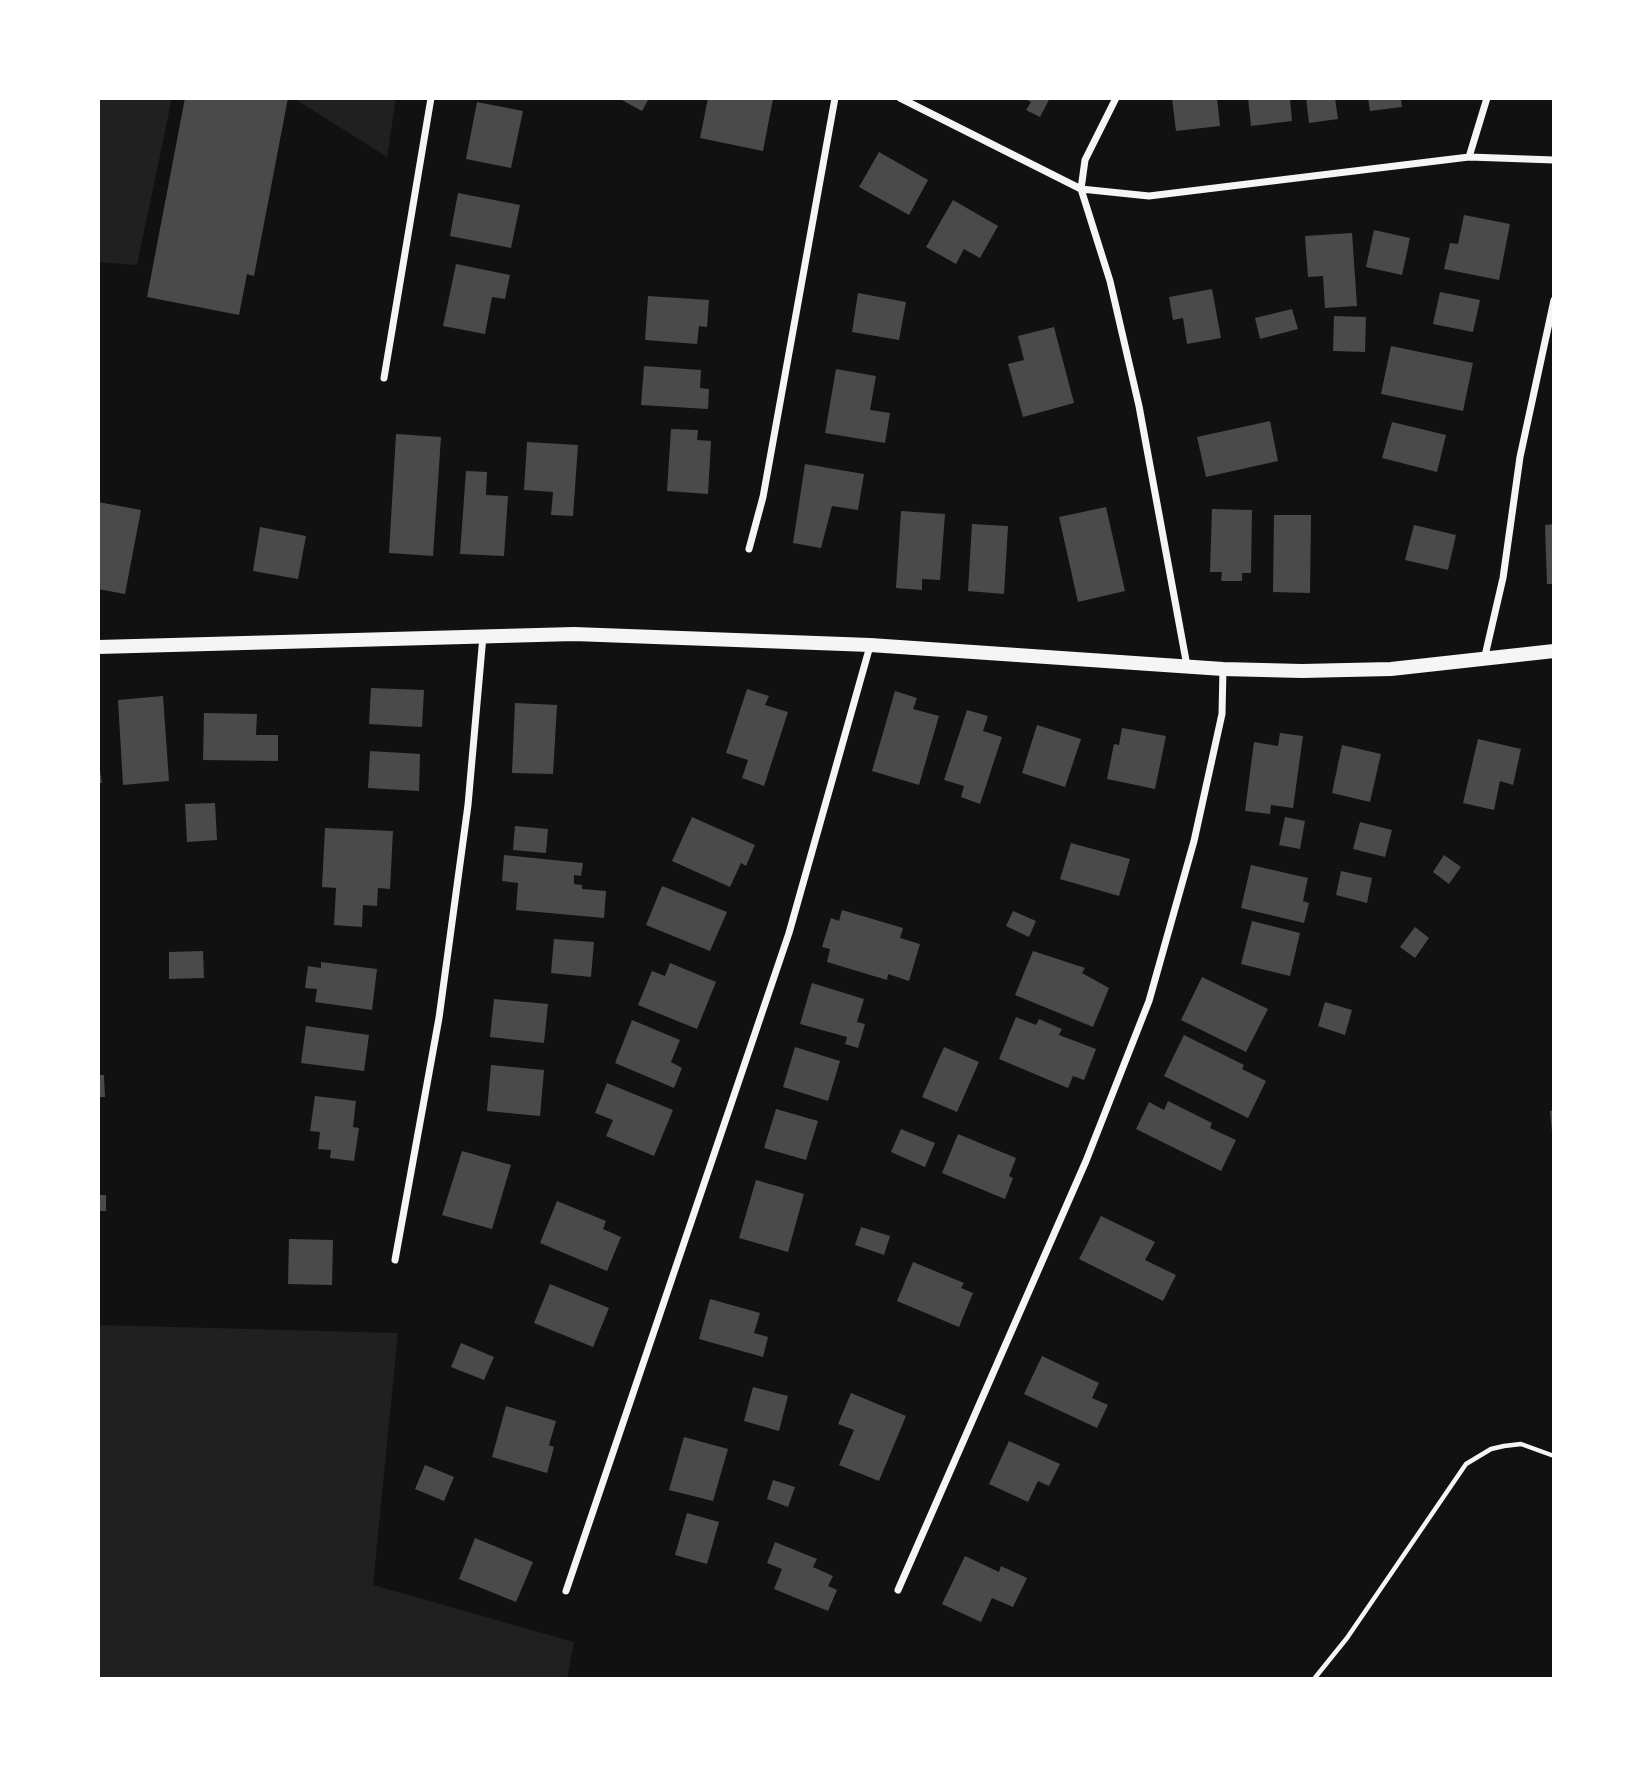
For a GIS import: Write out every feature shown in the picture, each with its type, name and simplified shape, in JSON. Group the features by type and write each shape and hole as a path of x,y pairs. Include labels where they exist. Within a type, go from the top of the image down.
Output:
{"main road":[{"path":"98,647 483,635 654,636 870,645 1223,669 1391,669 1554,651"}],"street":[{"path":"384,377 431,98"},
{"path":"749,549 763,497 835,98"},
{"path":"900,98 1081,189 1149,196 1469,157 1554,160"},
{"path":"1116,98 1085,160 1081,189 1110,281 1139,406 1187,667"},
{"path":"1469,157 1487,98"},
{"path":"1484,660 1503,578 1520,457 1554,300"},
{"path":"395,1260 439,1018 468,805 483,635"},
{"path":"566,1591 789,933 870,645"},
{"path":"898,1590 1086,1161 1149,1001 1194,841 1222,714 1223,669"}],"path":[{"path":"1314,1679 1347,1638 1466,1464 1491,1449 1521,1444 1554,1456"}],"shaded area":[{"path":"98,98 172,98 137,265 98,262"},
{"path":"293,98 396,98 387,157"},
{"path":"98,1325 398,1333 373,1585 574,1642 567,1679 98,1679"}],"building":[{"path":"185,98 288,98 254,276 247,274 239,315 147,297"},
{"path":"618,98 649,98 642,111"},
{"path":"708,98 773,99 763,151 700,138"},
{"path":"1023,98 1050,98 1040,117 1026,110 1031,102"},
{"path":"1172,98 1217,98 1220,126 1176,131"},
{"path":"1248,98 1290,98 1292,121 1251,126"},
{"path":"1306,98 1335,98 1338,119 1309,123"},
{"path":"1368,98 1401,98 1402,107 1370,111"},
{"path":"477,102 523,111 511,168 466,159"},
{"path":"879,152 928,180 909,215 859,187"},
{"path":"458,193 520,205 511,248 450,236"},
{"path":"953,200 998,226 980,258 964,249 956,264 926,247"},
{"path":"1464,215 1510,224 1499,280 1444,269 1450,243 1458,244"},
{"path":"1374,230 1410,238 1402,275 1366,267"},
{"path":"1352,233 1357,306 1325,308 1323,276 1308,277 1305,236"},
{"path":"456,264 510,275 505,299 492,297 485,334 443,326"},
{"path":"1212,289 1221,338 1187,344 1183,318 1173,320 1169,297"},
{"path":"1440,292 1480,300 1473,332 1433,324"},
{"path":"858,293 906,302 899,340 852,332"},
{"path":"648,296 709,300 707,327 699,326 697,344 645,340"},
{"path":"1292,309 1298,329 1260,339 1255,318"},
{"path":"1334,316 1366,317 1365,352 1333,351"},
{"path":"1054,327 1074,403 1023,417 1008,364 1024,360 1018,336"},
{"path":"1391,346 1473,363 1463,411 1381,394"},
{"path":"644,366 701,370 700,388 709,389 708,409 641,405"},
{"path":"836,369 876,376 870,410 890,413 885,443 825,433"},
{"path":"1270,421 1278,461 1206,477 1197,437"},
{"path":"1392,422 1446,435 1437,472 1382,458"},
{"path":"671,429 698,430 697,440 711,441 708,494 667,491"},
{"path":"396,434 441,437 433,556 389,553"},
{"path":"527,442 578,445 573,516 551,515 553,492 524,490"},
{"path":"805,464 864,474 858,510 832,506 821,548 793,543"},
{"path":"466,471 487,472 486,495 508,496 504,556 460,554"},
{"path":"98,502 141,510 125,594 98,589"},
{"path":"1106,507 1125,591 1078,602 1059,517"},
{"path":"1212,509 1252,510 1251,573 1242,573 1242,581 1221,581 1222,572 1210,572"},
{"path":"901,511 945,514 940,580 922,579 922,590 896,588"},
{"path":"1274,515 1311,515 1310,593 1273,592"},
{"path":"972,524 1008,526 1004,594 968,591"},
{"path":"1554,524 1554,584 1547,584 1545,525"},
{"path":"1414,525 1456,535 1448,570 1405,560"},
{"path":"260,527 306,536 298,579 253,571"},
{"path":"371,688 424,690 422,727 369,724"},
{"path":"747,689 769,696 765,705 788,712 764,786 742,778 748,760 726,753"},
{"path":"895,691 917,698 913,709 939,716 919,785 872,771"},
{"path":"163,696 169,781 123,785 118,700"},
{"path":"515,703 557,705 553,774 512,773"},
{"path":"967,710 988,716 983,731 1002,737 980,804 961,797 964,786 944,780"},
{"path":"204,713 257,714 256,735 278,735 278,761 203,760"},
{"path":"1037,725 1081,739 1065,787 1022,773"},
{"path":"1122,728 1166,736 1155,789 1107,779 1114,744 1119,745"},
{"path":"1280,733 1303,736 1293,808 1271,805 1270,814 1245,811 1254,742 1278,746"},
{"path":"1478,739 1521,749 1513,785 1500,781 1494,810 1463,803"},
{"path":"1342,745 1381,754 1370,802 1332,793"},
{"path":"370,751 420,754 419,791 368,788"},
{"path":"98,758 102,783 98,783"},
{"path":"215,803 217,840 187,842 185,804"},
{"path":"692,817 755,845 746,866 741,863 730,887 672,861"},
{"path":"1285,817 1305,821 1300,849 1279,845"},
{"path":"1360,822 1392,830 1385,857 1353,849"},
{"path":"515,826 548,829 546,853 513,850"},
{"path":"325,828 393,831 390,889 378,888 377,906 363,905 362,927 334,925 336,888 322,887"},
{"path":"1071,843 1130,859 1119,896 1060,879"},
{"path":"504,855 583,863 581,876 574,875 574,884 582,885 582,889 606,891 604,918 516,910 518,883 502,881"},
{"path":"1444,855 1461,867 1449,884 1433,872"},
{"path":"1251,865 1308,878 1303,901 1309,903 1304,923 1241,908"},
{"path":"1341,871 1372,878 1367,903 1336,895"},
{"path":"662,886 727,912 710,951 646,925"},
{"path":"842,910 903,928 900,938 920,944 909,981 888,974 887,980 827,962 830,949 822,947 831,918 839,921"},
{"path":"1013,911 1036,921 1029,937 1006,926"},
{"path":"1252,921 1300,933 1290,976 1241,964"},
{"path":"1415,927 1429,938 1415,958 1400,947"},
{"path":"554,939 594,942 591,977 551,973"},
{"path":"203,951 204,978 169,979 169,952"},
{"path":"1033,951 1085,968 1082,973 1109,988 1093,1027 1015,995"},
{"path":"321,962 377,969 372,1010 315,1002 317,989 305,988 308,966 321,968"},
{"path":"670,963 716,982 697,1029 638,1005 652,971 665,976"},
{"path":"1202,977 1268,1009 1246,1052 1181,1020"},
{"path":"812,983 864,999 857,1022 865,1024 858,1048 845,1044 847,1037 800,1024"},
{"path":"494,999 548,1004 544,1043 490,1037"},
{"path":"1325,1002 1352,1010 1345,1035 1318,1026"},
{"path":"1016,1017 1036,1025 1039,1019 1062,1029 1059,1035 1096,1049 1084,1080 1073,1076 1068,1088 999,1059"},
{"path":"632,1020 680,1040 671,1062 682,1068 674,1088 615,1063"},
{"path":"306,1026 369,1035 364,1071 301,1063"},
{"path":"1184,1035 1244,1065 1242,1069 1266,1081 1248,1118 1164,1076"},
{"path":"795,1047 840,1061 828,1101 783,1087"},
{"path":"944,1047 979,1062 957,1112 922,1097"},
{"path":"491,1065 544,1070 540,1116 487,1111"},
{"path":"98,1075 104,1075 105,1097 98,1097"},
{"path":"607,1083 673,1110 654,1156 606,1136 613,1120 595,1113"},
{"path":"315,1096 356,1101 353,1127 359,1128 354,1161 330,1158 331,1150 318,1149 320,1132 310,1131"},
{"path":"1168,1101 1212,1123 1210,1128 1236,1140 1221,1171 1136,1129 1149,1102 1164,1110"},
{"path":"776,1109 818,1121 806,1160 764,1148"},
{"path":"1554,1110 1554,1131 1552,1132 1550,1111"},
{"path":"901,1129 935,1143 925,1167 891,1152"},
{"path":"958,1134 1016,1158 1009,1176 1013,1178 1005,1199 942,1173"},
{"path":"462,1151 511,1165 492,1229 442,1215"},
{"path":"756,1180 804,1194 788,1252 739,1238"},
{"path":"98,1195 106,1195 106,1211 98,1211"},
{"path":"557,1201 606,1221 603,1229 621,1237 607,1271 540,1243"},
{"path":"1101,1216 1155,1242 1145,1260 1176,1275 1163,1301 1079,1259"},
{"path":"861,1227 890,1236 884,1255 855,1245"},
{"path":"289,1239 333,1240 332,1285 288,1284"},
{"path":"913,1262 964,1283 961,1288 973,1293 959,1327 897,1301"},
{"path":"550,1284 609,1308 593,1347 534,1323"},
{"path":"710,1299 760,1313 754,1333 768,1337 763,1357 699,1339"},
{"path":"461,1343 494,1357 484,1380 451,1367"},
{"path":"1042,1356 1099,1383 1092,1398 1108,1405 1097,1428 1024,1394"},
{"path":"753,1387 788,1396 779,1431 744,1421"},
{"path":"851,1393 906,1416 879,1481 839,1465 854,1430 838,1424"},
{"path":"506,1406 556,1421 549,1445 554,1447 547,1473 492,1457"},
{"path":"684,1437 728,1449 713,1501 669,1490"},
{"path":"1009,1441 1060,1464 1049,1486 1038,1481 1028,1502 989,1484"},
{"path":"425,1465 454,1477 444,1501 415,1489"},
{"path":"773,1480 795,1487 788,1507 767,1499"},
{"path":"687,1513 719,1522 707,1564 675,1555"},
{"path":"475,1538 533,1562 516,1602 459,1579"},
{"path":"775,1542 817,1559 813,1567 833,1576 828,1586 837,1590 828,1611 774,1589 782,1569 767,1563"},
{"path":"965,1556 999,1572 1001,1566 1027,1578 1013,1607 992,1598 981,1622 942,1604"}]}
